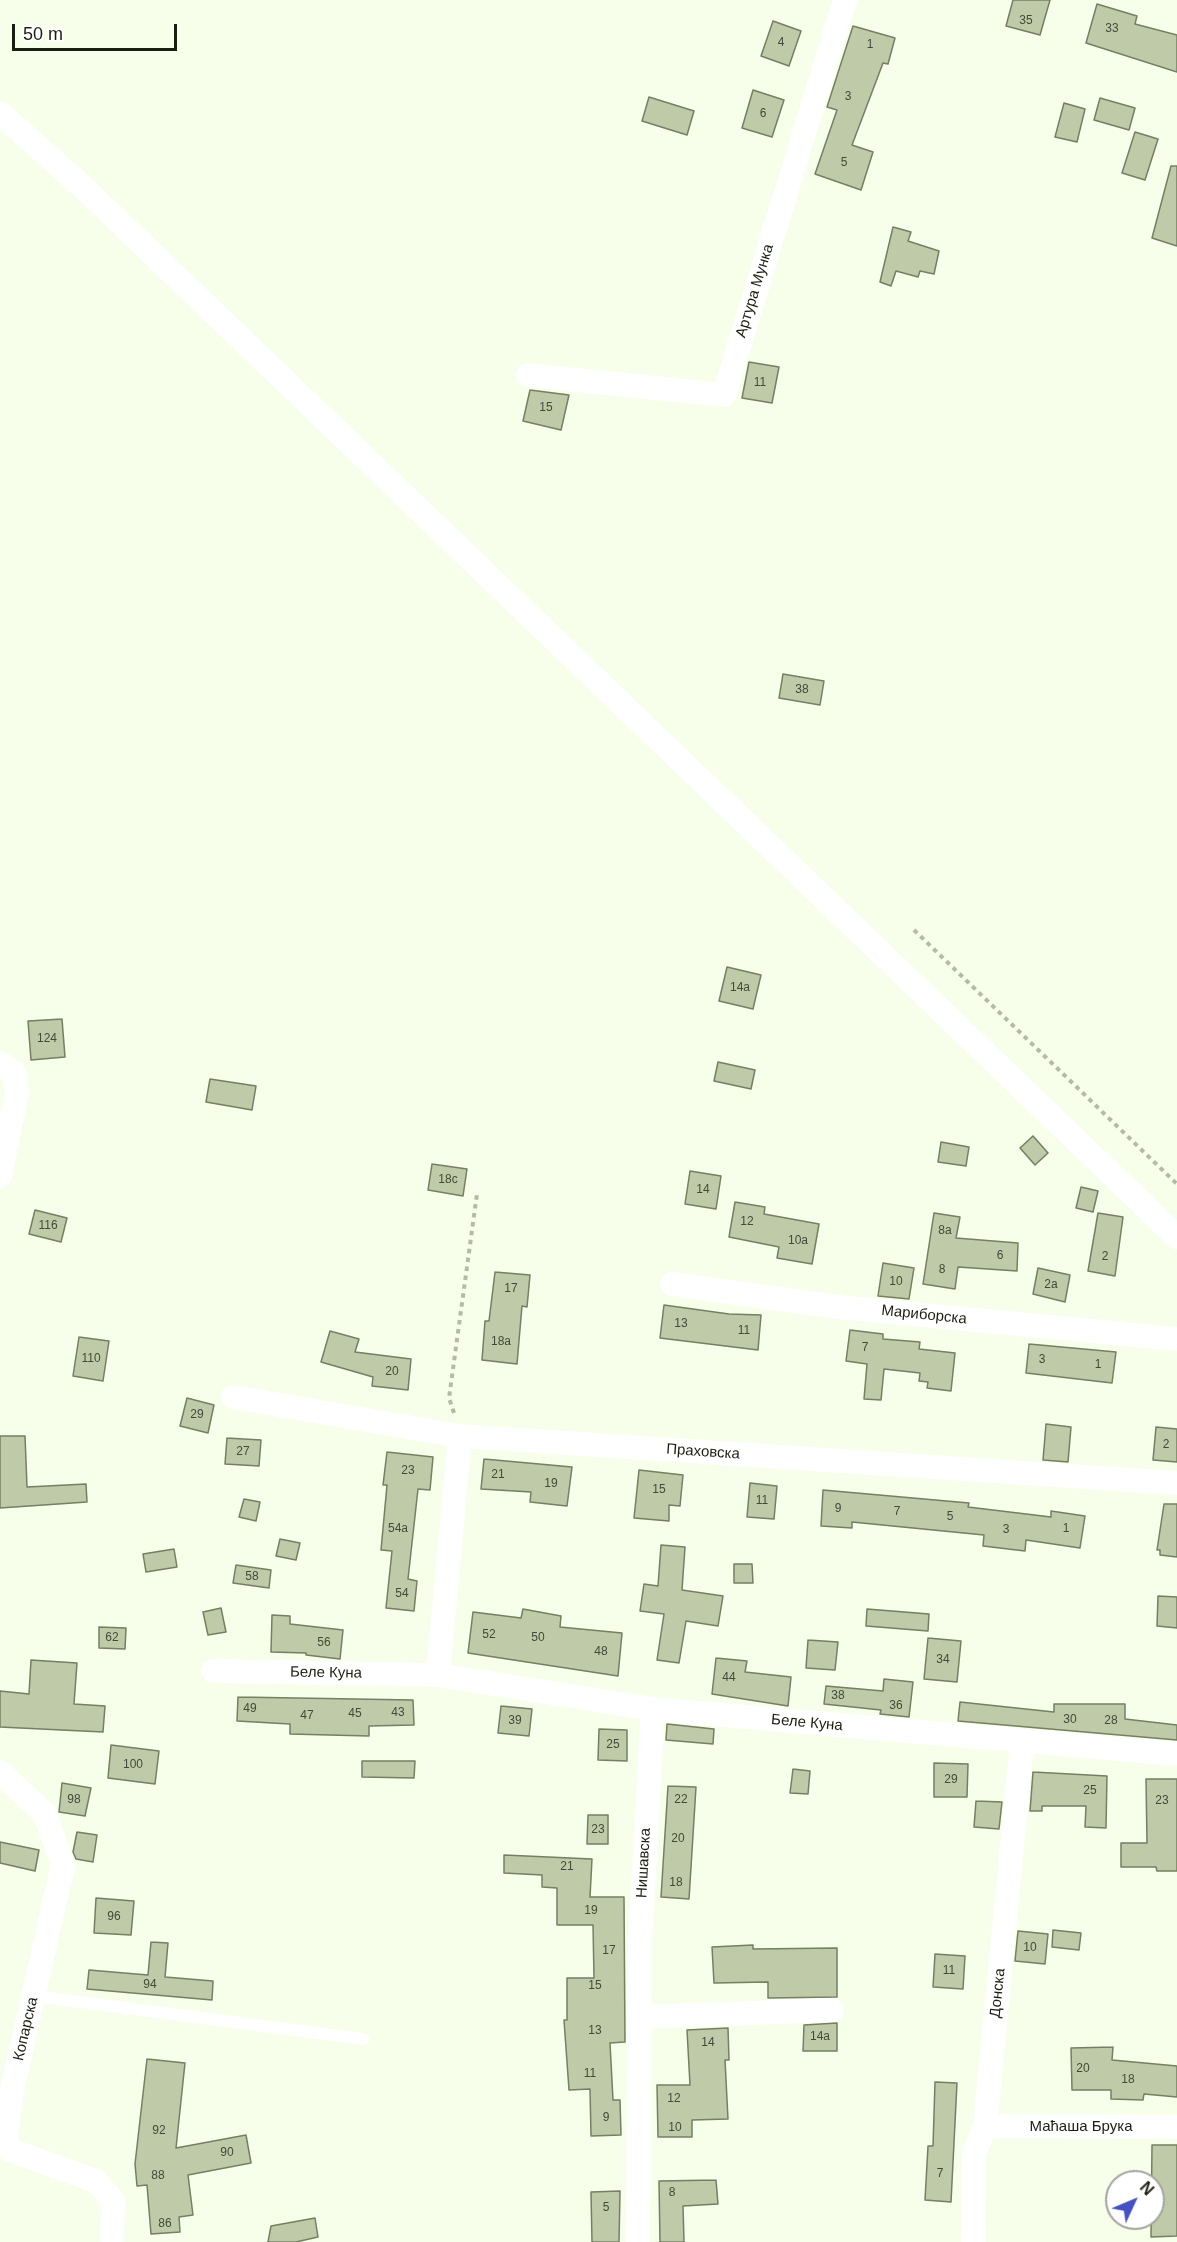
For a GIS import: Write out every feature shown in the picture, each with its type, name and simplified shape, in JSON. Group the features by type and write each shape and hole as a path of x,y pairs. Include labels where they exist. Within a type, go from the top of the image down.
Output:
{"street":[{"name":"Артура Мунка","path":"528,375 724,395 845,0"},
{"path":"0,113 96,199 1177,1237"},
{"path":"0,1063 14,1073 17,1093 0,1176"},
{"name":"Мариборска","path":"672,1284 838,1307 1177,1340"},
{"name":"Праховска","path":"233,1397 460,1436 1177,1483"},
{"path":"438,1675 460,1436"},
{"name":"Беле Куна","path":"213,1671 438,1675 653,1709 1022,1743 1177,1754"},
{"name":"Нишавска","path":"638,2242 639,2017 653,1709"},
{"name":"Донска","path":"973,2242 974,2154 985,2126 1022,1743"},
{"name":"Копарска","path":"0,1772 45,1814 63,1864 12,2090 5,2152 96,2181 113,2202 112,2242"},
{"path":"639,2017 832,2010"},
{"name":"Маћаша Брука","path":"985,2126 1177,2127"}],"lane":[{"path":"34,1996 363,2039"}],"path":[{"path":"914,930 1177,1184"},
{"path":"460,1436 449,1398 477,1194"}],"building":[{"path":"1013,0 1050,0 1040,35 1006,26"},
{"path":"1097,4 1137,16 1135,24 1177,35 1177,72 1086,43"},
{"path":"773,21 801,31 789,66 761,56"},
{"path":"853,26 895,38 888,64 883,63 852,145 873,152 861,190 815,174 837,110 827,107"},
{"path":"753,90 784,100 772,137 742,128"},
{"path":"649,97 694,111 687,135 642,121"},
{"path":"1100,98 1135,108 1129,130 1094,120"},
{"path":"1064,103 1085,109 1077,142 1055,137"},
{"path":"1135,132 1158,139 1145,180 1122,173"},
{"path":"1171,166 1177,166 1177,246 1152,238"},
{"path":"893,227 911,232 908,241 939,251 934,274 920,271 918,277 896,271 891,286 880,282"},
{"path":"749,362 779,367 772,403 742,398"},
{"path":"530,390 569,395 561,430 523,421"},
{"path":"783,674 824,681 820,705 779,698"},
{"path":"727,967 761,975 753,1009 719,1001"},
{"path":"62,1019 65,1057 31,1060 28,1021"},
{"path":"718,1062 755,1070 751,1089 714,1081"},
{"path":"210,1079 256,1086 252,1110 206,1102"},
{"path":"1033,1136 1048,1153 1035,1165 1020,1148"},
{"path":"941,1142 969,1147 966,1166 938,1162"},
{"path":"432,1164 467,1169 463,1196 428,1190"},
{"path":"690,1171 721,1176 716,1209 685,1204"},
{"path":"1081,1187 1098,1191 1093,1212 1076,1208"},
{"path":"735,1202 765,1207 764,1214 819,1224 812,1264 777,1258 779,1247 729,1237"},
{"path":"35,1210 67,1218 61,1242 29,1234"},
{"path":"934,1213 960,1217 956,1238 1018,1243 1017,1271 958,1267 955,1289 923,1284"},
{"path":"1098,1213 1123,1217 1115,1276 1088,1271"},
{"path":"883,1263 914,1268 909,1299 878,1296"},
{"path":"1038,1268 1070,1275 1065,1302 1033,1294"},
{"path":"495,1272 530,1275 527,1307 522,1306 517,1364 482,1360 485,1321 489,1321"},
{"path":"664,1305 729,1314 761,1315 758,1350 660,1338"},
{"path":"850,1330 883,1334 883,1339 920,1342 919,1349 955,1353 951,1391 927,1388 928,1382 919,1381 920,1373 884,1369 881,1400 864,1399 867,1364 846,1361"},
{"path":"330,1331 359,1339 355,1352 411,1359 408,1390 372,1386 373,1377 321,1362"},
{"path":"79,1337 109,1341 103,1381 73,1376"},
{"path":"1029,1344 1116,1352 1112,1383 1026,1373"},
{"path":"187,1398 214,1405 208,1433 180,1426"},
{"path":"1046,1424 1071,1427 1068,1462 1043,1460"},
{"path":"1156,1427 1177,1429 1177,1462 1153,1460"},
{"path":"0,1436 25,1436 27,1487 86,1484 87,1502 0,1508"},
{"path":"227,1438 261,1440 259,1466 225,1464"},
{"path":"387,1452 433,1457 430,1490 418,1489 408,1579 417,1581 414,1611 386,1608 392,1551 381,1550 387,1485 383,1485"},
{"path":"484,1459 572,1467 567,1506 530,1502 531,1492 481,1489"},
{"path":"639,1470 683,1475 680,1506 669,1505 669,1521 634,1518"},
{"path":"750,1483 777,1486 774,1519 747,1517"},
{"path":"823,1490 969,1503 968,1507 1051,1517 1051,1511 1085,1516 1080,1548 1026,1540 1025,1551 983,1546 984,1535 852,1522 852,1528 821,1526"},
{"path":"244,1499 260,1502 256,1521 239,1517"},
{"path":"1164,1504 1177,1504 1177,1557 1160,1555 1160,1550 1157,1550"},
{"path":"280,1539 300,1543 296,1560 276,1556"},
{"path":"661,1545 685,1547 682,1590 723,1596 718,1626 686,1621 679,1663 657,1660 664,1614 640,1611 644,1584 658,1586"},
{"path":"174,1549 177,1567 146,1572 143,1554"},
{"path":"734,1564 752,1564 753,1583 734,1583"},
{"path":"236,1565 271,1570 269,1588 233,1583"},
{"path":"1158,1596 1177,1597 1177,1628 1157,1626"},
{"path":"221,1608 226,1632 208,1635 203,1612"},
{"path":"523,1609 561,1616 560,1627 622,1633 618,1676 468,1653 473,1612 521,1618"},
{"path":"867,1609 929,1614 928,1631 866,1626"},
{"path":"272,1615 290,1616 290,1624 343,1630 340,1659 306,1655 306,1653 271,1652"},
{"path":"99,1627 126,1628 125,1649 99,1648"},
{"path":"928,1638 961,1641 957,1682 924,1679"},
{"path":"808,1640 838,1642 835,1670 806,1668"},
{"path":"716,1658 747,1661 745,1672 791,1677 788,1706 712,1694"},
{"path":"31,1660 77,1663 74,1704 105,1706 103,1732 0,1727 0,1691 29,1694"},
{"path":"884,1679 913,1682 909,1717 880,1714 881,1710 824,1704 826,1686 883,1691"},
{"path":"238,1697 413,1700 414,1725 369,1726 369,1736 290,1734 290,1724 237,1721"},
{"path":"960,1702 1054,1712 1054,1704 1125,1704 1125,1719 1177,1725 1177,1740 958,1721"},
{"path":"501,1706 532,1709 529,1736 498,1733"},
{"path":"667,1724 714,1729 713,1744 666,1740"},
{"path":"599,1729 627,1730 627,1761 598,1760"},
{"path":"111,1745 159,1751 155,1784 108,1778"},
{"path":"362,1761 415,1761 414,1778 362,1777"},
{"path":"934,1763 968,1764 967,1797 934,1797"},
{"path":"793,1769 810,1771 808,1794 790,1793"},
{"path":"1033,1772 1107,1776 1106,1828 1085,1827 1086,1806 1042,1806 1042,1811 1030,1811"},
{"path":"1146,1779 1177,1779 1177,1871 1157,1871 1156,1867 1121,1867 1121,1843 1147,1843"},
{"path":"62,1783 91,1788 85,1816 59,1812"},
{"path":"668,1786 696,1787 689,1899 661,1897"},
{"path":"976,1801 1002,1802 999,1829 974,1827"},
{"path":"588,1815 608,1815 608,1844 587,1844"},
{"path":"77,1832 97,1835 93,1862 76,1859 73,1852"},
{"path":"0,1842 39,1850 35,1871 0,1863"},
{"path":"504,1855 592,1859 590,1897 624,1897 625,2042 610,2043 613,2100 620,2100 621,2135 591,2136 590,2089 569,2090 564,2020 567,2020 567,1978 594,1978 593,1925 557,1925 557,1888 542,1887 542,1875 504,1873"},
{"path":"96,1898 134,1901 131,1935 94,1933"},
{"path":"1053,1930 1081,1933 1079,1950 1052,1947"},
{"path":"1018,1931 1048,1934 1045,1964 1015,1961"},
{"path":"151,1942 168,1943 165,1977 213,1981 212,2000 87,1989 89,1970 148,1975"},
{"path":"753,1945 753,1949 837,1948 837,1997 768,1998 768,1982 714,1983 712,1947"},
{"path":"935,1954 965,1956 963,1989 933,1987"},
{"path":"837,2023 837,2051 803,2051 804,2025"},
{"path":"728,2028 729,2060 725,2060 728,2119 692,2120 692,2137 658,2137 657,2085 690,2085 687,2030"},
{"path":"1113,2047 1112,2060 1177,2066 1177,2097 1144,2094 1143,2100 1111,2099 1111,2090 1072,2090 1071,2048"},
{"path":"147,2059 185,2063 176,2148 246,2135 251,2163 188,2175 193,2215 179,2217 180,2232 151,2234 147,2185 137,2186 135,2164"},
{"path":"935,2082 957,2083 951,2202 925,2200 928,2146 933,2146"},
{"path":"1152,2145 1177,2145 1177,2236 1151,2237 1151,2230 1165,2230 1165,2170 1152,2170"},
{"path":"716,2180 718,2204 683,2206 684,2242 660,2242 659,2181"},
{"path":"620,2191 619,2242 592,2242 591,2192"},
{"path":"315,2218 318,2237 296,2242 268,2242 271,2226"}]}
